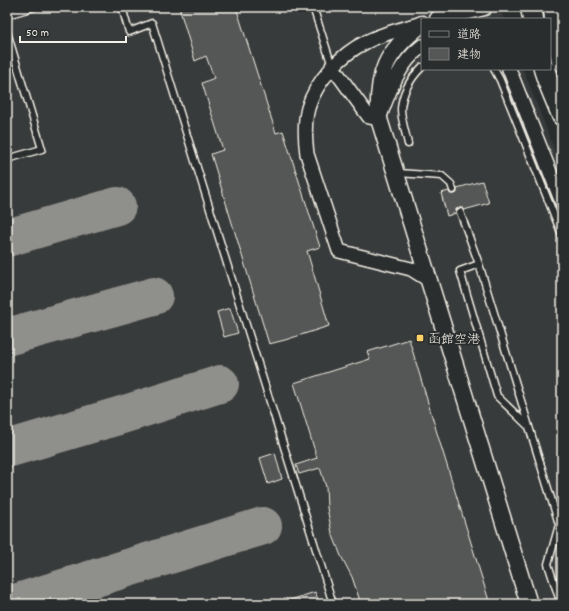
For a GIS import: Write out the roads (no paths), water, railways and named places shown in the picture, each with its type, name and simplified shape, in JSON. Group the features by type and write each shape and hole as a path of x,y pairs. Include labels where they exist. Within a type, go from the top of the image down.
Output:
{"main road":[{"path":"531,7 533,18"},
{"path":"554,7 556,31 562,60"},
{"path":"544,70 562,115"}],"street":[{"path":"442,18 484,7"},
{"path":"421,23 364,43 332,66 315,92 308,107 305,140 307,154 339,251 411,269 427,278"},
{"path":"421,24 398,44 384,65 378,97 379,119 529,604"},
{"path":"379,119 396,78 409,58 421,47"},
{"path":"332,66 369,117 379,119"},
{"path":"509,70 562,202"}],"lane":[{"path":"7,15 34,7"},
{"path":"122,7 129,32 152,23 333,604"},
{"path":"313,7 332,66"},
{"path":"7,32 42,149 7,160"},
{"path":"408,144 401,110 405,92 413,77 421,68"},
{"path":"495,70 500,80 562,235"},
{"path":"396,173 442,176 451,184 453,190"},
{"path":"460,212 479,264 562,534"},
{"path":"479,264 460,270 497,396 530,427"},
{"path":"559,524 548,564 562,604"}],"place":[{"name":"函館空港","path":"420,338"}]}
